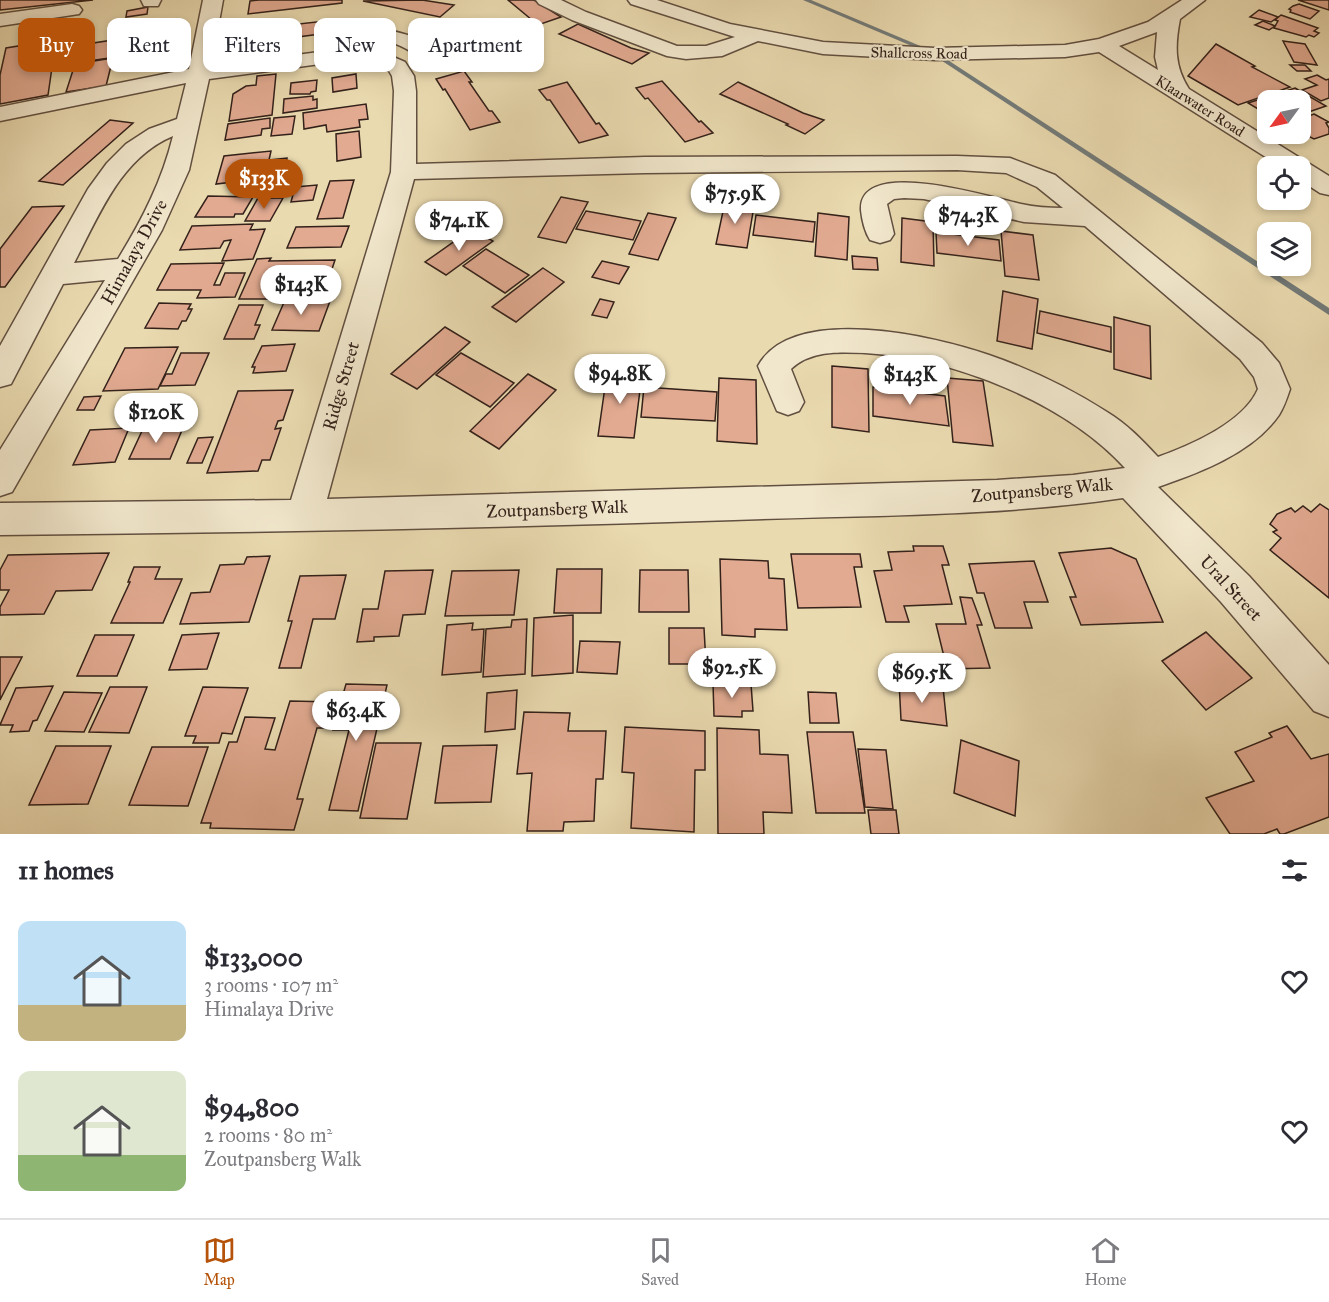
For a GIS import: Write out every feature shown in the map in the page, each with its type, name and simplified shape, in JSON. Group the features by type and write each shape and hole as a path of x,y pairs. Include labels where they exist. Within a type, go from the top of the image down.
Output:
{"street":[{"name":"Himalaya Drive","path":"0,481 149,230 177,170 201,66 213,0"},
{"path":"546,0 579,16 674,52 716,53 753,36"},
{"name":"Shallcross Road","path":"638,0 678,15 753,36 823,48 895,53 1012,54 1065,51 1103,45 1155,26 1195,0"},
{"path":"0,20 72,10"},
{"path":"1170,17 1163,50 1170,78 1181,94"},
{"path":"0,114 201,66 272,53 386,34 408,42"},
{"name":"Klaarwater Road","path":"1103,45 1280,156"},
{"name":"Ridge Street","path":"201,66 364,54 387,60 397,67 403,76 405,91 403,172 304,516"},
{"path":"0,375 97,195 122,160 139,144 156,133 188,123"},
{"name":"Zoutpansberg Walk","path":"0,519 304,516 997,495 1073,490 1141,478 1190,460 1229,439 1253,421 1267,406 1274,389 1268,372 1251,351 1046,181 1010,166 990,164 645,165 403,172"},
{"path":"1311,176 1329,187"},
{"path":"880,234 873,205 876,198 890,190 902,189 923,190 1022,213 1093,218"},
{"path":"54,275 127,268"},
{"name":"Ural Street","path":"788,402 774,366 782,357 801,346 838,341 917,346 971,359 1068,406 1117,437 1141,478 1329,696"}],"building":[{"path":"0,0 93,0 0,10"},
{"path":"342,0 342,3 248,14 250,1"},
{"path":"422,0 454,5 440,17 363,1"},
{"path":"508,0 534,0 561,17 544,23 544,18 530,18"},
{"path":"1298,0 1329,0 1329,10"},
{"path":"1299,4 1319,11 1310,19 1290,12 1289,9"},
{"path":"148,7 147,14 126,17 127,11"},
{"path":"1259,10 1278,17 1271,22 1250,17"},
{"path":"1281,15 1318,28 1314,31 1319,33 1314,37 1309,35 1306,37 1274,28 1278,21 1275,20"},
{"path":"1263,21 1275,26 1269,30 1255,25"},
{"path":"314,22 314,35 302,36 302,24"},
{"path":"578,24 631,48 649,53 632,64 559,34"},
{"path":"107,41 107,58 95,60 95,43"},
{"path":"1283,41 1305,44 1317,65 1294,62"},
{"path":"1216,44 1290,87 1281,90 1257,90 1257,98 1238,105 1188,76"},
{"path":"18,46 18,72 51,72 48,95 0,104 0,75 6,48"},
{"path":"107,59 107,72 110,72 106,86 66,92 72,72 95,72 95,61"},
{"path":"1290,65 1305,65 1311,71 1297,71"},
{"path":"465,72 489,111 492,111 500,122 470,130 445,89 443,90 436,79"},
{"path":"276,74 272,115 229,121 233,94 246,86 256,85 257,76"},
{"path":"356,74 357,88 333,92 332,78"},
{"path":"1317,75 1326,80 1329,79 1329,98 1321,101 1311,95 1311,90 1302,90 1317,85 1305,79"},
{"path":"317,80 316,91 310,94 290,94 291,83"},
{"path":"662,81 699,122 701,121 713,133 685,142 648,98 645,99 636,88"},
{"path":"567,82 596,124 599,123 608,135 579,143 550,100 547,100 539,90"},
{"path":"738,82 803,113 824,120 805,134 786,125 788,124 720,94"},
{"path":"313,96 313,100 317,99 317,108 283,113 284,99"},
{"path":"1311,97 1326,106 1311,111"},
{"path":"1257,100 1257,108 1248,103"},
{"path":"366,104 368,119 359,120 360,127 327,132 326,125 304,129 303,113"},
{"path":"1314,114 1329,122 1326,123 1329,134 1314,139 1311,138 1311,115"},
{"path":"295,116 292,134 271,136 274,118"},
{"path":"270,118 270,128 262,129 261,135 225,140 228,124"},
{"path":"110,120 133,123 63,185 39,181"},
{"path":"359,131 361,157 337,161 336,134"},
{"path":"271,151 269,160 287,158 284,176 216,184 224,156"},
{"path":"354,180 343,218 317,219 330,181"},
{"path":"317,185 313,200 291,202 295,187"},
{"path":"208,196 253,197 243,214 235,214 234,217 195,217"},
{"path":"561,197 588,202 566,243 538,237"},
{"path":"258,198 283,198 270,221 245,221"},
{"path":"725,202 754,206 747,248 716,244"},
{"path":"64,206 5,287 0,287 0,249 32,207"},
{"path":"586,211 641,221 633,240 576,229"},
{"path":"648,213 676,218 658,260 629,254"},
{"path":"818,213 849,217 847,260 815,256"},
{"path":"756,215 815,222 813,242 753,235"},
{"path":"902,218 933,222 934,266 901,262"},
{"path":"253,224 250,230 265,229 253,259 222,261 231,240 224,241 220,248 180,250 192,226"},
{"path":"349,226 341,247 287,248 296,227"},
{"path":"472,229 493,241 446,275 425,262"},
{"path":"1001,231 1033,235 1039,280 1005,276"},
{"path":"936,232 999,240 1001,261 937,253"},
{"path":"486,249 529,275 505,293 463,266"},
{"path":"852,256 877,258 878,270 853,269"},
{"path":"271,258 269,261 335,260 326,287 275,288 271,299 239,299 257,259"},
{"path":"602,261 629,267 619,284 592,277"},
{"path":"224,263 214,285 220,285 225,273 245,273 235,297 197,298 201,290 157,290 171,264"},
{"path":"543,268 564,282 516,322 492,307"},
{"path":"1003,291 1038,299 1032,349 997,341"},
{"path":"600,299 614,302 607,318 592,315"},
{"path":"285,300 330,301 319,331 272,330"},
{"path":"159,303 191,304 188,309 192,309 186,321 182,321 178,329 145,328"},
{"path":"239,305 263,305 255,325 260,325 254,339 224,339"},
{"path":"1040,311 1111,327 1111,352 1037,333"},
{"path":"1114,317 1150,326 1151,379 1114,369"},
{"path":"445,327 470,342 417,389 391,374"},
{"path":"295,344 286,371 253,373 255,367 252,367 262,346"},
{"path":"178,347 158,389 103,391 125,348"},
{"path":"181,353 209,353 195,385 160,386 166,374 172,374"},
{"path":"461,353 514,383 490,407 436,375"},
{"path":"832,366 868,369 869,432 832,427"},
{"path":"607,373 642,374 634,438 598,436"},
{"path":"528,374 556,390 499,449 470,431"},
{"path":"719,378 756,380 757,444 717,441"},
{"path":"947,378 983,381 993,446 953,442"},
{"path":"644,387 717,392 715,421 641,417"},
{"path":"873,387 945,396 949,426 873,416"},
{"path":"293,390 283,420 278,421 275,429 281,428 270,460 262,460 258,471 207,473 238,391"},
{"path":"101,396 94,410 77,410 84,397"},
{"path":"155,427 174,427 172,431 182,430 170,459 129,459 142,431 154,431"},
{"path":"129,428 115,462 73,465 90,430"},
{"path":"213,437 202,463 187,463 198,438"},
{"path":"1320,504 1329,510 1329,598 1270,550 1281,538 1273,532 1277,530 1270,524 1277,514 1291,508 1295,512 1303,506 1311,512"},
{"path":"913,546 943,546 949,565 942,565 952,604 904,606 909,622 886,622 874,571 892,570 888,552 914,551"},
{"path":"1111,548 1136,559 1163,622 1081,625 1070,597 1076,597 1059,553"},
{"path":"109,553 92,590 56,591 44,614 0,615 0,607 9,590 0,590 0,570 8,555"},
{"path":"791,554 860,554 862,567 854,567 861,607 798,608"},
{"path":"270,556 249,622 180,624 191,593 210,592 220,565 244,564 247,557"},
{"path":"720,559 768,561 769,578 784,579 787,630 755,629 755,637 722,635"},
{"path":"1034,561 1048,602 1024,602 1032,628 995,628 984,593 977,593 969,564"},
{"path":"134,567 160,567 155,579 182,579 163,623 111,623 130,582 128,582"},
{"path":"557,569 602,569 601,613 554,613"},
{"path":"433,570 425,614 403,615 399,636 374,637 374,641 357,642 363,609 378,609 385,571"},
{"path":"519,570 514,615 445,616 452,571"},
{"path":"640,570 688,570 689,612 639,612"},
{"path":"346,575 335,619 313,619 301,668 279,668 292,621 288,621 300,576"},
{"path":"960,597 972,598 982,625 977,625 990,668 947,669 936,624 966,624"},
{"path":"573,615 573,673 532,676 534,618"},
{"path":"527,619 525,674 483,677 486,629 511,627 512,620"},
{"path":"473,623 472,630 484,629 481,672 442,675 447,625"},
{"path":"669,628 704,628 706,664 669,664"},
{"path":"1206,632 1252,678 1206,710 1162,661"},
{"path":"219,633 207,669 169,670 182,635"},
{"path":"95,635 134,635 117,676 77,676"},
{"path":"580,641 620,642 617,674 577,672"},
{"path":"0,657 22,657 0,700"},
{"path":"899,681 943,687 947,726 901,720"},
{"path":"713,683 751,684 753,711 742,711 742,717 714,716"},
{"path":"346,684 387,685 358,811 329,810 349,730 333,730"},
{"path":"53,686 37,720 33,721 29,731 10,732 13,725 0,725 16,688"},
{"path":"110,687 147,687 129,733 89,732"},
{"path":"203,687 248,688 232,734 222,733 219,743 193,743 196,736 185,736"},
{"path":"517,690 515,729 485,732 487,693"},
{"path":"64,692 102,693 84,732 45,731"},
{"path":"808,692 836,693 839,723 810,723"},
{"path":"290,701 334,702 326,728 317,728 297,799 303,799 294,830 210,828 211,823 201,823 229,742 237,742 245,717 275,718 265,749 275,750"},
{"path":"524,712 570,713 568,731 606,731 603,779 596,779 594,821 564,822 563,831 527,831 532,773 517,774"},
{"path":"1287,726 1311,759 1329,754 1329,817 1284,834 1280,834 1277,829 1264,834 1230,834 1206,798 1254,781 1235,752 1272,737 1269,733"},
{"path":"625,727 705,731 705,770 695,770 694,832 631,828 634,773 622,772"},
{"path":"717,728 759,730 760,754 788,755 792,813 763,812 764,834 718,834"},
{"path":"807,732 853,732 865,813 816,813"},
{"path":"961,740 1019,761 1015,816 954,793"},
{"path":"376,743 421,743 407,819 360,818"},
{"path":"497,745 491,802 435,803 443,746"},
{"path":"56,746 111,746 88,804 29,805"},
{"path":"152,747 208,747 188,806 129,805"},
{"path":"858,749 886,750 893,809 865,807"},
{"path":"868,810 896,810 899,834 871,834"}],"waterway":[{"path":"806,0 935,54 1329,312"}]}
